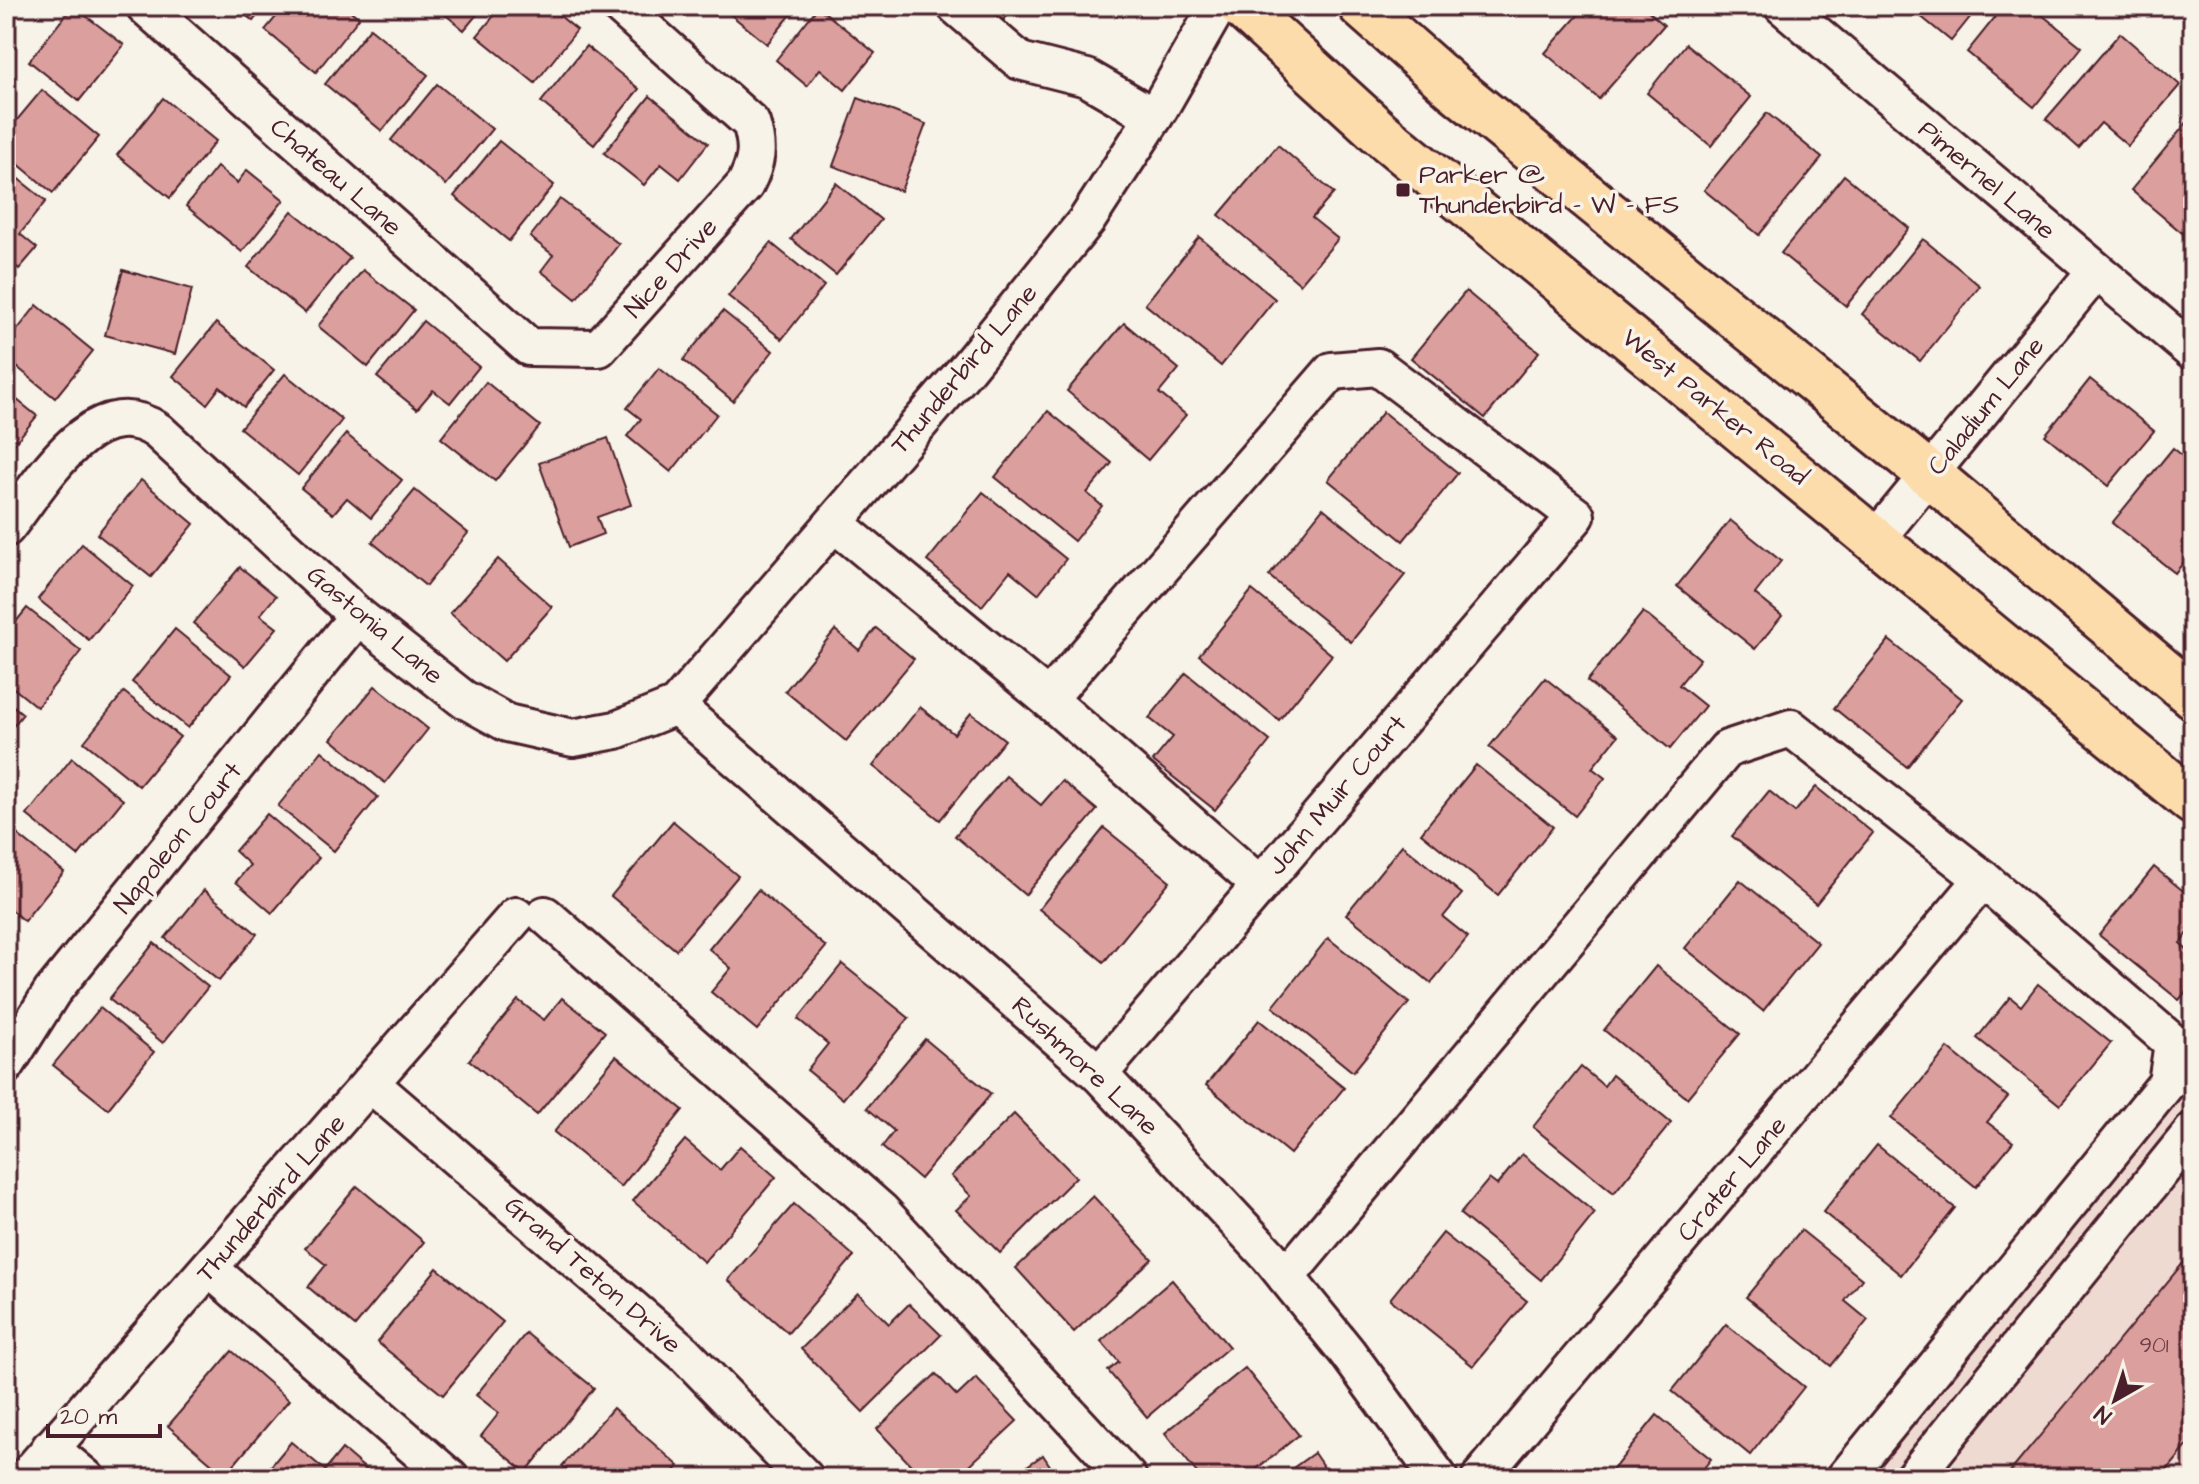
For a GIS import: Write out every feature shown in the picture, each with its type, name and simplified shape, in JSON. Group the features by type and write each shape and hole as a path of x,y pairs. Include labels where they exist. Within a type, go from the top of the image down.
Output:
{"main road":[{"name":"West Parker Road","path":"1241,6 1379,132 2193,802"},
{"path":"1361,6 1454,88 1930,475 2193,696"}],"street":[{"name":"Chateau Lane","path":"145,6 529,347"},
{"name":"Nice Drive","path":"529,347 599,348 745,185 755,167 758,146 751,123 620,6"},
{"path":"956,6 1020,61 1087,78 1154,117"},
{"name":"Thunderbird Lane","path":"676,706 968,367 1087,220 1154,117 1218,6"},
{"name":"Pimernel Lane","path":"1783,6 2193,352"},
{"name":"Caladium Lane","path":"1876,539 2095,272"},
{"name":"John Muir Court","path":"1048,699 1332,371 1378,367 1576,516 1099,1074"},
{"name":"Gastonia Lane","path":"6,528 81,435 112,419 140,419 158,431 358,616 462,698 507,723 548,735 573,738 616,730 676,706"},
{"path":"834,523 1048,699 1260,885"},
{"name":"Napoleon Court","path":"6,1065 52,992 358,616"},
{"name":"Rushmore Lane","path":"676,706 1099,1074 1187,1164 1286,1277 1439,1478"},
{"path":"1286,1277 1727,749 1791,728 1983,879 2173,1043 2167,1083 1845,1478"},
{"name":"Crater Lane","path":"1480,1478 1983,879"},
{"name":"Thunderbird Lane","path":"25,1478 371,1084 530,916 881,1211 1128,1478"},
{"name":"Grand Teton Drive","path":"371,1084 684,1353 805,1478"},
{"path":"1913,1478 2193,1131"},
{"path":"209,1268 450,1478"},
{"path":"50,1448 86,1478"}],"shaded area":[{"path":"2193,1072 2193,1478 1845,1478 1847,1476"}],"building":[{"path":"73,6 124,45 79,101 29,61"},
{"path":"235,6 265,6 253,21"},
{"path":"285,6 345,6 359,18 316,72 265,30"},
{"path":"435,6 484,6 464,30"},
{"path":"502,6 548,6 577,30 535,83 477,36"},
{"path":"720,6 798,6 767,44"},
{"path":"989,6 1018,6 1002,21"},
{"path":"1586,6 1643,6 1664,25 1599,99 1545,53"},
{"path":"1908,6 1979,6 1951,41"},
{"path":"2004,6 2031,6 2082,47 2034,107 1967,52"},
{"path":"818,7 875,53 845,90 820,69 807,86 776,60"},
{"path":"370,28 428,75 382,131 325,84"},
{"path":"2120,33 2180,85 2128,146 2101,123 2079,148 2046,119"},
{"path":"1686,44 1751,97 1711,146 1647,93"},
{"path":"586,46 639,89 594,145 541,102"},
{"path":"437,84 492,129 446,185 391,140"},
{"path":"42,90 99,137 53,193 6,154 6,133"},
{"path":"650,96 708,143 680,179 661,164 644,185 604,153"},
{"path":"163,98 216,141 170,198 117,155"},
{"path":"858,98 926,124 901,191 833,166"},
{"path":"1767,113 1822,158 1759,235 1704,190"},
{"path":"2193,115 2193,242 2131,190"},
{"path":"499,141 554,185 509,241 454,196"},
{"path":"1278,145 1334,193 1312,218 1338,239 1300,284 1219,215"},
{"path":"217,167 237,183 247,170 284,200 242,252 186,206"},
{"path":"6,169 46,201 20,234 37,248 19,269 6,258"},
{"path":"1844,175 1909,228 1846,306 1781,253"},
{"path":"836,183 881,220 836,275 791,239"},
{"path":"560,199 619,244 576,299 541,271 553,255 530,237"},
{"path":"292,211 350,258 305,313 248,267"},
{"path":"1199,237 1275,299 1221,366 1145,304"},
{"path":"1923,239 1980,286 1920,361 1862,314"},
{"path":"771,243 824,286 782,339 728,296"},
{"path":"123,270 192,289 175,354 105,335"},
{"path":"363,270 414,310 368,367 318,326"},
{"path":"1466,291 1539,352 1485,418 1411,358"},
{"path":"37,305 93,351 55,398 6,358 6,344"},
{"path":"723,311 773,351 733,401 683,360"},
{"path":"423,321 479,367 450,403 433,390 417,409 377,377"},
{"path":"216,323 274,370 244,407 220,387 207,404 173,376"},
{"path":"1124,323 1179,369 1159,393 1186,415 1148,460 1067,391"},
{"path":"659,368 717,414 671,472 627,436 641,419 627,408"},
{"path":"285,374 342,420 298,475 240,428"},
{"path":"2090,379 2154,431 2108,486 2045,435"},
{"path":"486,382 540,426 495,481 441,438"},
{"path":"6,391 37,416 6,454"},
{"path":"1048,411 1112,463 1087,493 1102,506 1074,541 995,477"},
{"path":"1383,412 1458,473 1403,541 1328,480"},
{"path":"346,434 402,480 371,518 347,498 333,514 301,488"},
{"path":"608,438 631,505 597,517 603,534 569,547 539,463"},
{"path":"2173,448 2193,464 2193,551 2175,573 2112,523"},
{"path":"141,480 194,524 151,577 97,534"},
{"path":"415,490 468,533 426,586 372,542"},
{"path":"983,492 1066,559 1038,594 1010,571 982,606 927,561"},
{"path":"1323,508 1405,575 1351,642 1269,576"},
{"path":"1730,520 1781,561 1755,594 1782,616 1755,649 1677,586"},
{"path":"82,544 133,586 89,640 38,599"},
{"path":"498,559 552,607 504,661 450,613"},
{"path":"240,567 276,596 260,615 277,628 245,666 193,623"},
{"path":"1252,590 1332,655 1279,720 1199,655"},
{"path":"27,608 81,651 37,707 6,682 6,634"},
{"path":"1643,612 1700,659 1679,685 1705,706 1670,749 1587,681"},
{"path":"876,628 914,659 846,741 785,691 835,630 859,650"},
{"path":"175,629 231,675 188,728 132,682"},
{"path":"1889,640 1962,699 1907,767 1834,708"},
{"path":"1186,673 1270,741 1215,810 1153,761 1173,737 1149,718"},
{"path":"1545,678 1618,736 1592,768 1605,778 1575,816 1489,747"},
{"path":"375,686 428,729 385,783 331,739"},
{"path":"124,692 180,737 139,786 84,742"},
{"path":"6,700 23,714 6,735"},
{"path":"920,707 954,734 971,713 1005,740 940,820 873,766"},
{"path":"322,751 378,797 334,851 278,806"},
{"path":"72,758 123,800 78,856 27,815"},
{"path":"1476,765 1553,827 1498,895 1421,833"},
{"path":"1006,776 1041,805 1062,781 1097,810 1025,895 955,836"},
{"path":"1816,787 1873,833 1816,904 1732,836 1769,791 1795,812"},
{"path":"267,814 319,858 272,913 236,882 250,865 235,851"},
{"path":"673,821 738,876 676,950 611,896"},
{"path":"7,826 64,872 24,921 6,906"},
{"path":"1104,828 1170,881 1104,962 1039,909"},
{"path":"1402,845 1462,894 1443,917 1468,937 1431,983 1346,914"},
{"path":"2154,867 2193,899 2193,927 2180,943 2193,954 2193,983 2179,1000 2099,935"},
{"path":"1740,880 1818,943 1763,1011 1685,948"},
{"path":"204,890 257,934 219,981 165,938"},
{"path":"758,890 826,947 757,1030 711,992 731,968 709,949"},
{"path":"1328,938 1409,1003 1353,1072 1273,1007"},
{"path":"154,943 208,987 163,1043 109,999"},
{"path":"842,964 909,1018 843,1099 807,1070 828,1044 798,1019"},
{"path":"1656,966 1740,1034 1687,1098 1604,1030"},
{"path":"2038,984 2111,1043 2060,1105 1977,1038 2010,997 2021,1006"},
{"path":"562,998 605,1032 537,1115 469,1060 518,1000 544,1020"},
{"path":"100,1008 154,1052 108,1109 53,1065"},
{"path":"1259,1020 1344,1088 1290,1154 1206,1085"},
{"path":"925,1039 991,1094 920,1179 882,1147 894,1131 867,1108"},
{"path":"1948,1048 2008,1097 1987,1122 2013,1142 1976,1187 1891,1118"},
{"path":"616,1056 683,1110 621,1187 554,1132"},
{"path":"1581,1067 1604,1086 1612,1075 1671,1123 1614,1193 1533,1127"},
{"path":"1014,1114 1076,1177 1000,1253 956,1210 971,1196 951,1176"},
{"path":"685,1140 720,1170 740,1146 776,1177 704,1262 633,1201"},
{"path":"1877,1145 1955,1208 1901,1275 1823,1212"},
{"path":"2193,1148 2193,1187 2174,1171"},
{"path":"1522,1154 1595,1213 1541,1280 1460,1214 1489,1179 1497,1185"},
{"path":"357,1186 424,1242 355,1326 308,1287 326,1265 305,1248"},
{"path":"1093,1196 1152,1259 1074,1332 1016,1268"},
{"path":"794,1204 854,1256 788,1333 728,1280"},
{"path":"1801,1230 1862,1279 1845,1301 1868,1320 1831,1366 1746,1297"},
{"path":"1443,1233 1527,1301 1473,1366 1390,1299"},
{"path":"2193,1251 2193,1439 2161,1478 2005,1478"},
{"path":"437,1268 503,1322 443,1395 377,1342"},
{"path":"1172,1280 1229,1347 1147,1417 1108,1371 1119,1362 1101,1341"},
{"path":"858,1293 889,1324 909,1304 941,1335 863,1412 801,1349"},
{"path":"1726,1324 1804,1387 1750,1455 1672,1391"},
{"path":"526,1333 594,1388 526,1472 481,1436 499,1413 476,1395"},
{"path":"232,1351 289,1400 225,1475 168,1426"},
{"path":"1245,1368 1299,1435 1245,1478 1201,1478 1165,1433"},
{"path":"936,1374 957,1396 976,1378 1017,1421 956,1478 923,1478 877,1429"},
{"path":"613,1408 679,1466 669,1478 576,1478 562,1466"},
{"path":"1657,1415 1711,1459 1696,1478 1606,1478"},
{"path":"291,1442 325,1470 342,1449 376,1478 261,1478"},
{"path":"1314,1453 1331,1478 1279,1478"},
{"path":"1043,1455 1058,1478 1010,1478"}],"place":[{"name":"Parker @ Thunderbird - W - FS","path":"1403,190"}]}
